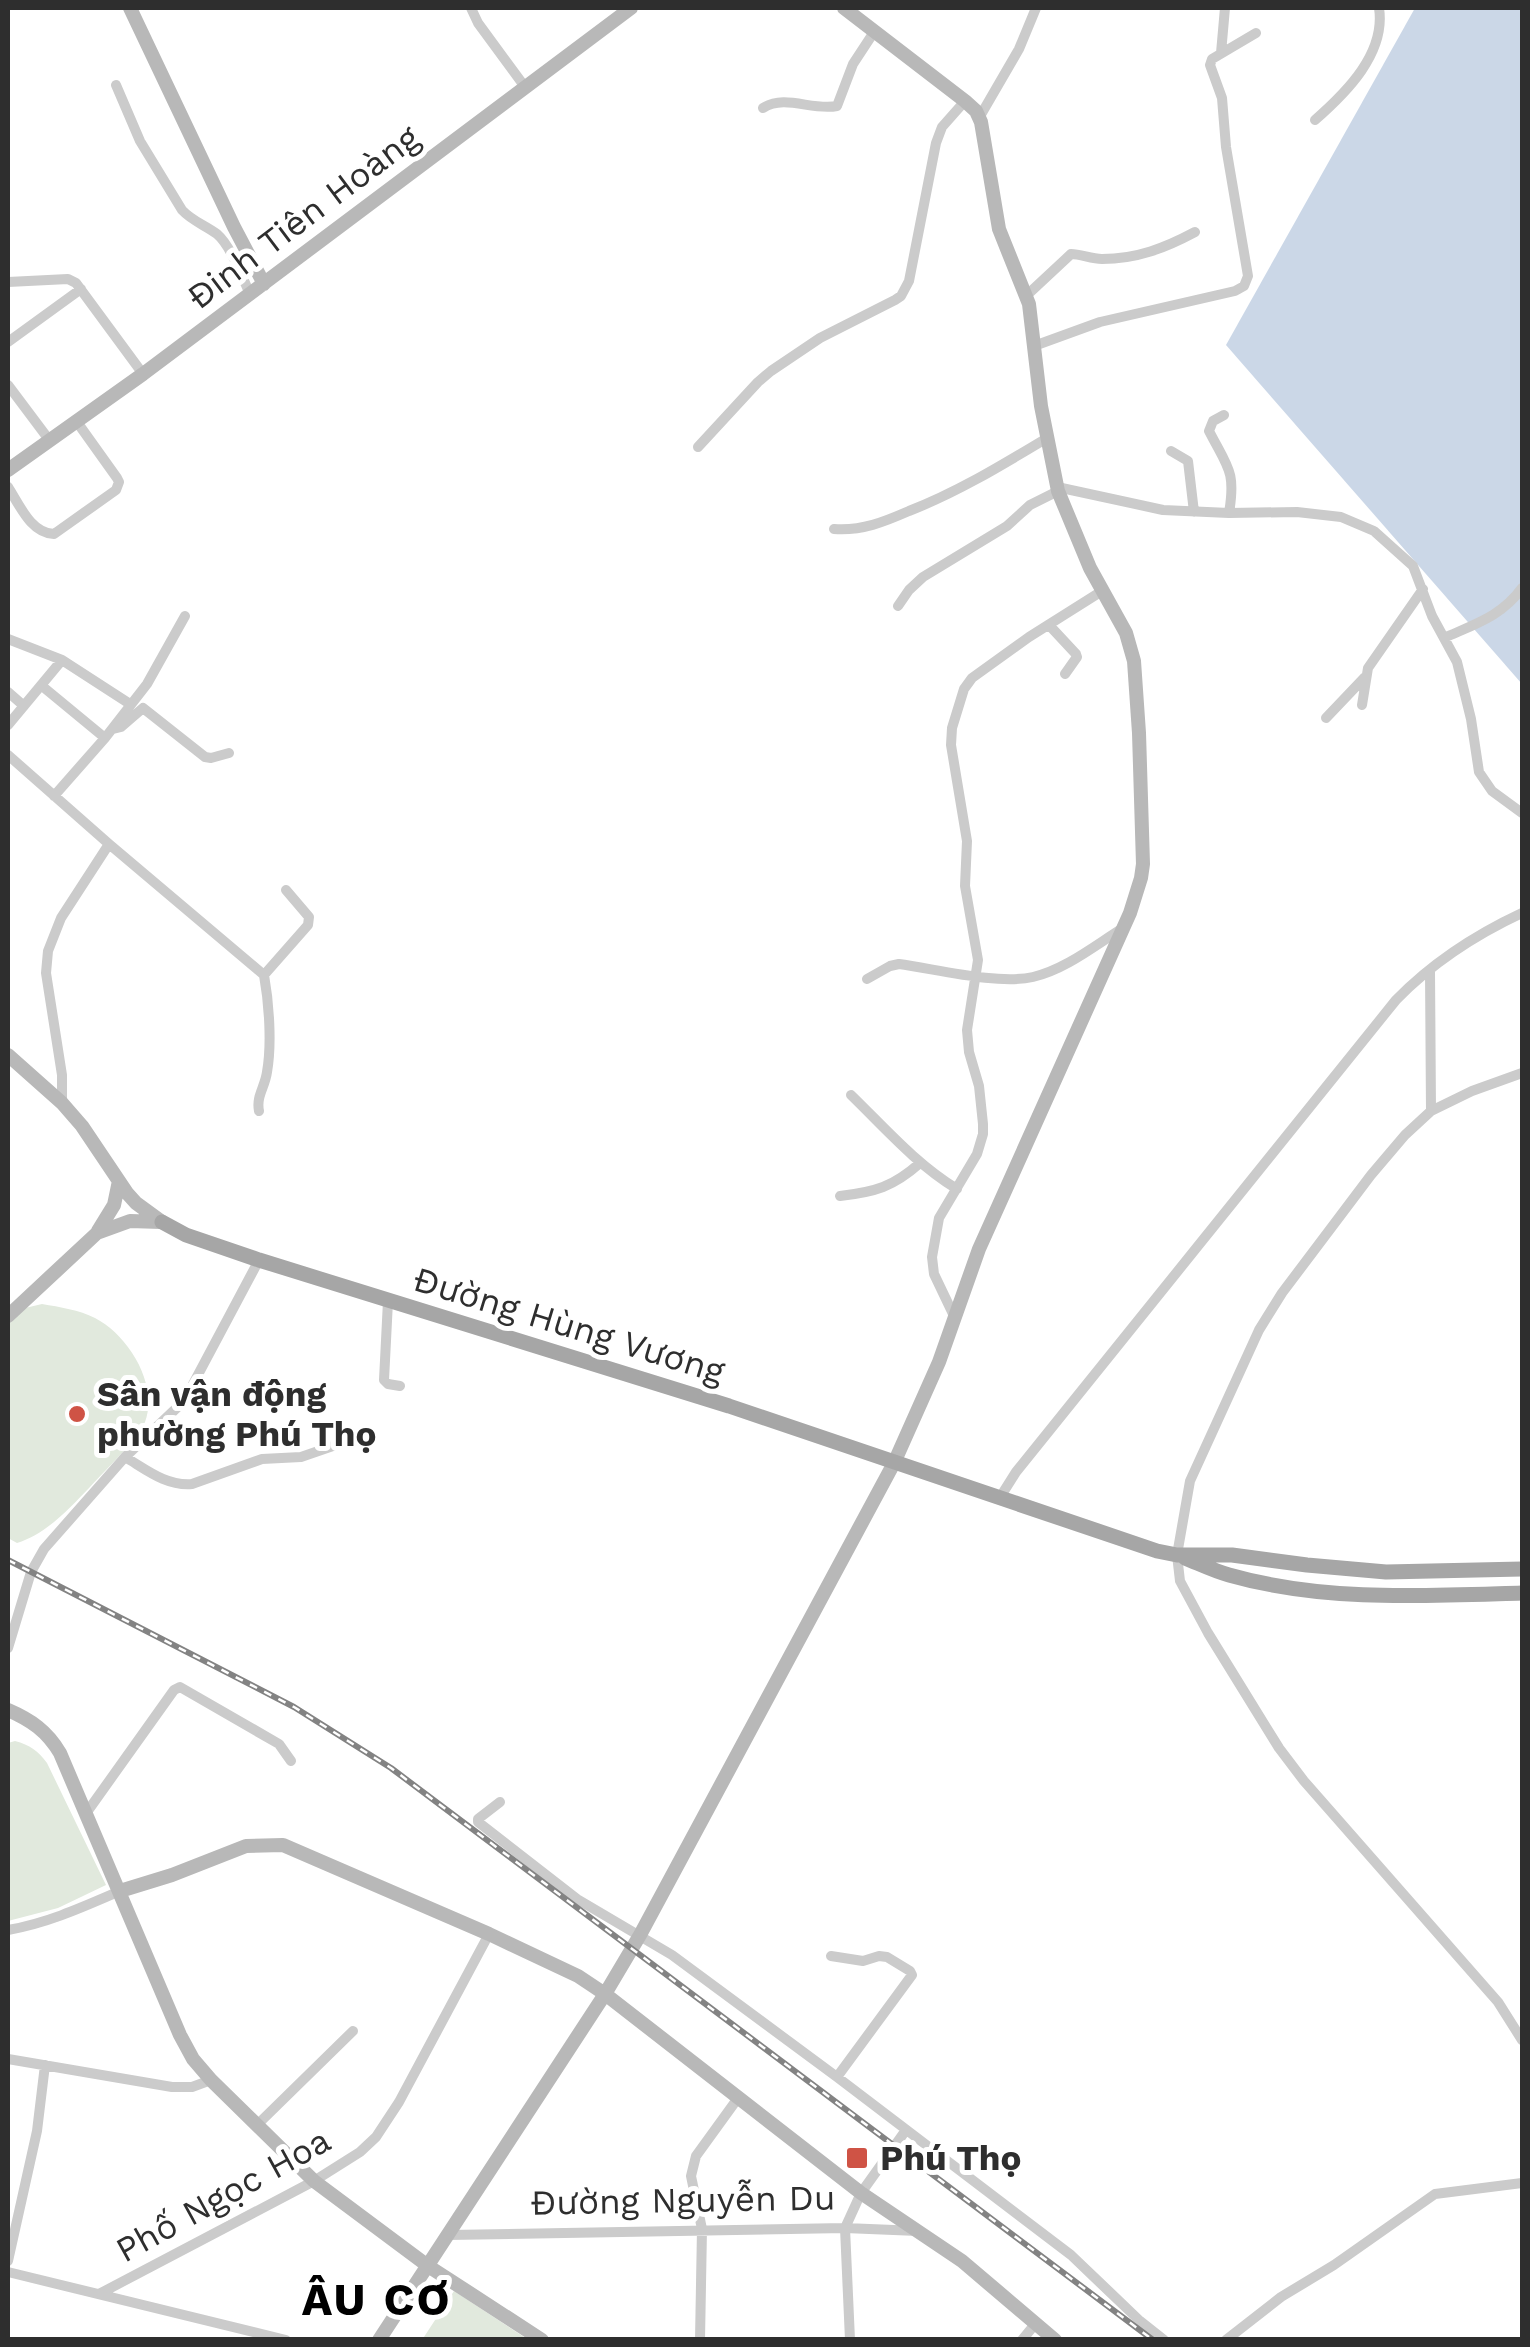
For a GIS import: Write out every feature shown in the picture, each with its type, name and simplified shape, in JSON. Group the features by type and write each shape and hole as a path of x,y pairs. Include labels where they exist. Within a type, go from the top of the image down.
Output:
{"main road":[{"name":"Đường Hùng Vương","path":"162,1222 186,1235 259,1260 729,1406 1228,1575 1293,1588 1390,1596 1522,1593"},
{"name":"Đường Hùng Vương","path":"1177,1555 1232,1554 1386,1572 1522,1568"}],"street":[{"path":"130,8 264,284"},
{"path":"470,8 525,87"},
{"name":"Đinh Tiên Hoàng","path":"8,470 264,284 631,8"},
{"path":"379,2340 606,1994 894,1463 940,1362 979,1249 1124,927 1143,864 1139,732 1131,646 1090,568 1057,489 1026,296 999,228 980,118 964,100 844,8"},
{"path":"980,118 1036,8"},
{"path":"1221,54 1225,8"},
{"path":"1316,120 1356,76 1377,44 1379,8"},
{"path":"763,108 776,102 820,108 837,106 853,64 874,32"},
{"path":"1034,346 1100,322 1236,291 1247,281 1222,98 1210,65 1212,59 1256,32"},
{"path":"116,84 140,140 182,210 224,242 250,294"},
{"path":"698,447 771,372 820,338 901,296 909,281 936,144 942,127 964,100"},
{"path":"1026,296 1070,254 1098,259 1138,256 1163,249 1195,232"},
{"path":"8,282 68,279 81,289 142,374"},
{"path":"8,342 81,289"},
{"path":"8,385 50,441"},
{"path":"1224,415 1213,420 1209,431 1234,482 1229,514"},
{"path":"8,487 35,528 49,534 116,490 117,478 77,422"},
{"path":"834,529 857,530 884,522 957,492 1047,438"},
{"path":"1172,450 1188,461 1194,512"},
{"path":"898,606 923,577 1007,526 1030,505 1057,489 1163,510 1229,514 1297,512 1354,522 1374,531 1407,559 1418,575 1432,616 1457,662 1472,719 1479,772 1492,791 1522,813"},
{"path":"1444,638 1495,616 1522,588"},
{"path":"1362,705 1366,676 1375,656 1423,589"},
{"path":"956,1318 934,1274 932,1257 940,1218 977,1154 983,1134 979,1086 966,1030 977,950 965,886 968,842 952,728 967,684 1102,590"},
{"path":"54,796 147,684 185,616"},
{"path":"1049,625 1077,657 1065,674"},
{"path":"8,639 62,660 130,704"},
{"path":"8,725 62,660"},
{"path":"1326,718 1366,676"},
{"path":"42,686 109,733"},
{"path":"8,692 24,706"},
{"path":"109,733 143,708 205,756 229,753"},
{"path":"8,756 264,975 269,1001 267,1072 258,1102 260,1112"},
{"path":"62,1103 62,1076 46,973 48,951 61,918 108,844"},
{"path":"264,975 308,925 306,911 286,890"},
{"path":"999,1499 1016,1472 1396,1000 1486,931 1522,913"},
{"path":"867,979 899,964 1018,979 1042,974 1076,958 1124,927"},
{"path":"1430,971 1431,1111"},
{"name":"Đường Hùng Vương","path":"8,1055 62,1103 136,1203 162,1222"},
{"path":"1522,1074 1472,1091 1431,1111 1371,1175 1282,1292 1258,1330 1190,1482 1177,1555 1180,1581 1279,1748 1498,2002 1518,2027 1522,2040"},
{"path":"851,1094 934,1176 957,1189"},
{"path":"840,1196 888,1187 920,1163"},
{"path":"8,1316 97,1232 114,1205 119,1182"},
{"path":"97,1232 130,1220 162,1222"},
{"path":"8,1648 31,1572 44,1550 126,1457 184,1401 259,1260"},
{"path":"388,1301 383,1375 388,1384 400,1386"},
{"path":"126,1457 164,1480 192,1484 262,1459 301,1456 359,1437"},
{"path":"87,1812 174,1690 180,1687 279,1744 291,1761"},
{"path":"8,1710 37,1724 54,1742 193,2059 314,2180 428,2266 542,2340"},
{"path":"500,1802 478,1822 577,1898 674,1956 837,2076 1070,2256 1164,2340"},
{"path":"8,1930 59,1917 246,1846 283,1844 563,1968 606,1994 862,2193 962,2260 1055,2340"},
{"name":"Phố Ngọc Hoa","path":"100,2294 360,2152 386,2122 489,1934"},
{"path":"831,1956 863,1961 887,1956 912,1975 837,2076"},
{"path":"257,2125 353,2030"},
{"path":"8,2059 172,2087 192,2087 211,2080"},
{"path":"8,2261 36,2130 45,2066"},
{"path":"700,2340 702,2229 692,2166 738,2098"},
{"path":"850,2340 845,2228 862,2193 906,2130"},
{"path":"1226,2340 1286,2294 1435,2194 1522,2183"},
{"name":"Đường Nguyễn Du","path":"448,2235 702,2229 918,2231"},
{"path":"8,2272 286,2340"},
{"path":"1022,2340 1036,2323"}],"shaded area":[{"name":"Sân vận động phường Phú Thọ","path":"42,1304 89,1315 119,1336 138,1362 148,1392 148,1407 136,1436 82,1495 47,1527 17,1543 8,1538 8,1324 21,1309"},
{"path":"15,1741 33,1749 47,1763 106,1885 58,1908 8,1921 8,1743"},
{"path":"454,2291 527,2339 422,2340"}],"water":[{"path":"1415,8 1522,8 1522,684 1226,345"}],"railway":[{"path":"8,1560 294,1707 391,1768 1153,2340"}],"place":[{"name":"Sân vận động phường Phú Thọ","path":"77,1414"},
{"name":"Phú Thọ","path":"857,2158"}],"district":[{"name":"ÂU CƠ","path":"377,2299"}]}
